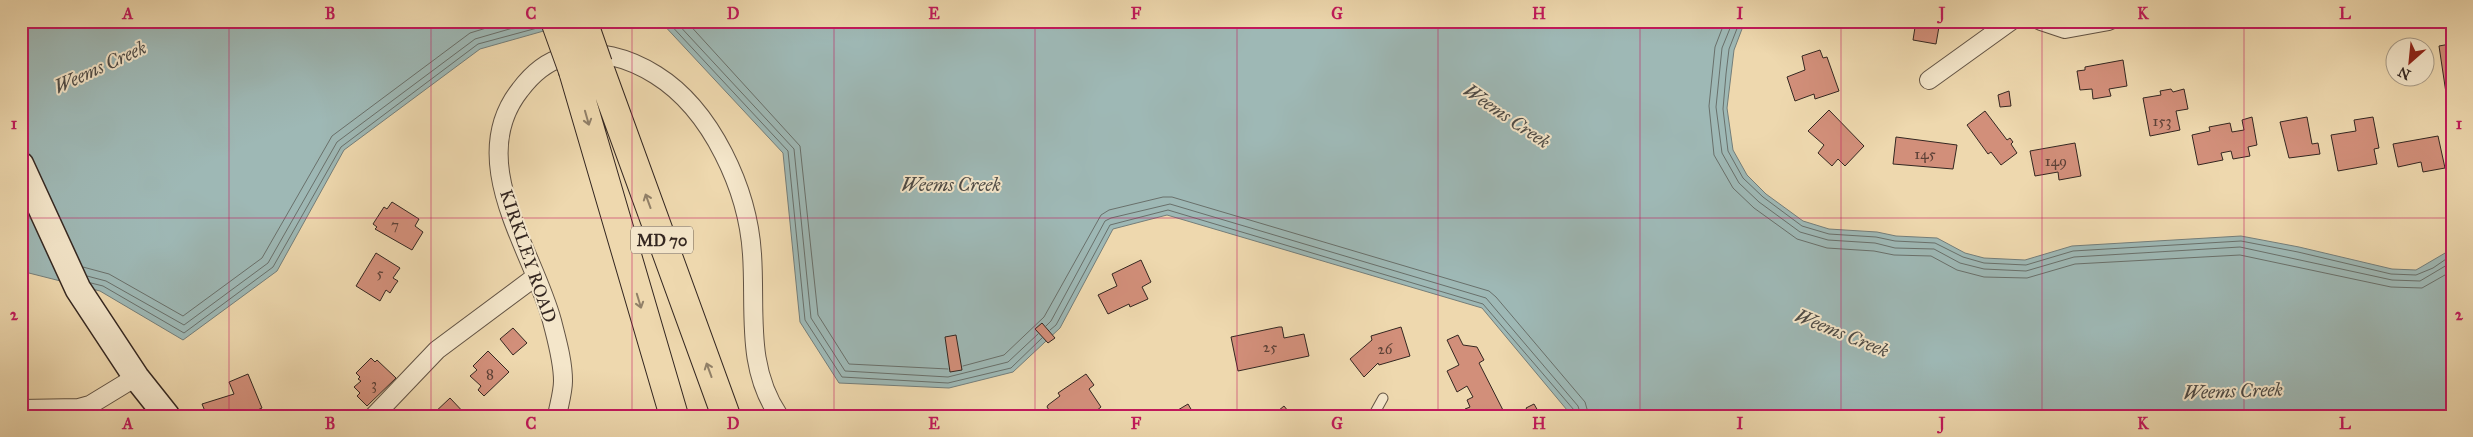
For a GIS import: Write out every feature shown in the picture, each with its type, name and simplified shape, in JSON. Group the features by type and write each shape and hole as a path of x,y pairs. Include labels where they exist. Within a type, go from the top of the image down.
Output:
{"main road":[{"name":"MD 70","path":"555,21 585,68 726,416"},
{"name":"MD 70","path":"583,21 585,68 674,416"},
{"path":"21,165 78,289 136,377 167,416"}],"street":[{"path":"1929,80 2011,21"},
{"path":"2041,21 2065,29 2110,21"},
{"name":"KIRKLEY ROAD","path":"557,416 563,383 560,352 552,318 512,218 499,166 501,134 510,102 531,76 551,60 579,53 607,55 638,64 664,80 687,102 708,128 725,156 739,191 749,225 752,255 753,334 756,362 764,387 779,416"},
{"path":"374,416 437,350 535,277"},
{"path":"21,409 79,408 90,405 136,377"}],"lane":[{"path":"1373,416 1383,398"}],"water":[{"name":"Weems Creek","path":"21,21 579,21 480,49 344,150 277,271 183,340 100,291 21,271"},
{"name":"Weems Creek","path":"660,21 1745,21 1734,50 1727,108 1733,150 1747,175 1766,194 1803,221 1829,229 1937,238 1965,253 1984,258 2025,260 2072,246 2241,236 2299,247 2392,269 2416,270 2452,249 2452,416 1572,416 1482,308 1167,215 1113,229 1060,328 1013,372 949,388 839,383 800,322 783,153"}],"building":[{"path":"1916,21 1940,21 1936,44 1913,40"},
{"path":"2452,44 2452,100 2451,92 2446,93 2439,46"},
{"path":"1820,50 1823,58 1827,57 1839,91 1815,99 1814,94 1795,101 1787,77 1805,70 1802,56"},
{"path":"2123,60 2127,86 2109,89 2111,96 2093,99 2092,89 2080,90 2077,71 2085,70 2085,67"},
{"path":"2171,89 2173,92 2184,89 2188,109 2176,111 2180,130 2150,136 2143,98 2161,95 2160,91"},
{"path":"2009,91 2011,106 2000,107 1998,95"},
{"path":"1829,110 1864,146 1845,166 1838,159 1832,166 1818,153 1824,145 1808,131"},
{"path":"1985,111 2007,140 2010,138 2013,142 2011,144 2017,153 2001,165 1991,152 1988,154 1967,125"},
{"path":"2252,117 2257,145 2248,147 2250,156 2233,159 2231,151 2221,153 2223,160 2198,165 2192,135 2210,131 2209,127 2230,123 2232,132 2244,130 2242,120"},
{"path":"2307,117 2312,144 2318,143 2320,154 2289,158 2280,122"},
{"path":"2373,117 2379,148 2374,149 2377,164 2338,171 2331,135 2356,131 2354,120"},
{"path":"2438,136 2445,168 2423,172 2421,162 2398,167 2393,144"},
{"path":"1896,137 1957,145 1953,169 1893,164"},
{"path":"2075,143 2081,176 2059,180 2058,172 2035,176 2030,151"},
{"path":"392,202 419,219 415,226 423,232 412,250 375,229 377,227 373,224 384,207 387,209"},
{"path":"376,253 400,268 393,278 398,281 390,293 386,290 380,301 356,286"},
{"path":"1141,260 1151,282 1142,287 1148,299 1130,307 1129,304 1108,314 1098,295 1117,286 1112,274"},
{"path":"1042,323 1055,338 1048,343 1035,329"},
{"path":"1282,327 1284,338 1304,334 1309,356 1238,371 1231,337"},
{"path":"1401,327 1410,356 1379,365 1378,363 1364,377 1350,359 1372,340 1371,336"},
{"path":"513,328 527,343 513,355 500,339"},
{"path":"956,335 962,370 950,372 945,337"},
{"path":"1458,335 1463,345 1477,347 1484,360 1479,363 1506,416 1468,416 1465,409 1470,407 1467,400 1473,397 1467,386 1457,392 1447,371 1459,365 1447,340"},
{"path":"488,351 509,372 484,396 478,390 481,386 470,376 477,370 473,366"},
{"path":"371,358 375,362 377,360 396,378 367,406 357,396 360,393 354,387 361,381 356,373"},
{"path":"248,374 262,408 244,416 207,416 202,404 234,394 229,382"},
{"path":"1086,374 1094,385 1089,389 1101,407 1090,416 1053,416 1047,407 1048,405 1060,396 1058,393"},
{"path":"450,398 467,416 432,416 432,415"},
{"path":"1188,404 1195,416 1181,416 1178,410"},
{"path":"1534,404 1538,411 1530,415 1526,408"},
{"path":"1284,406 1292,416 1272,416"}]}
